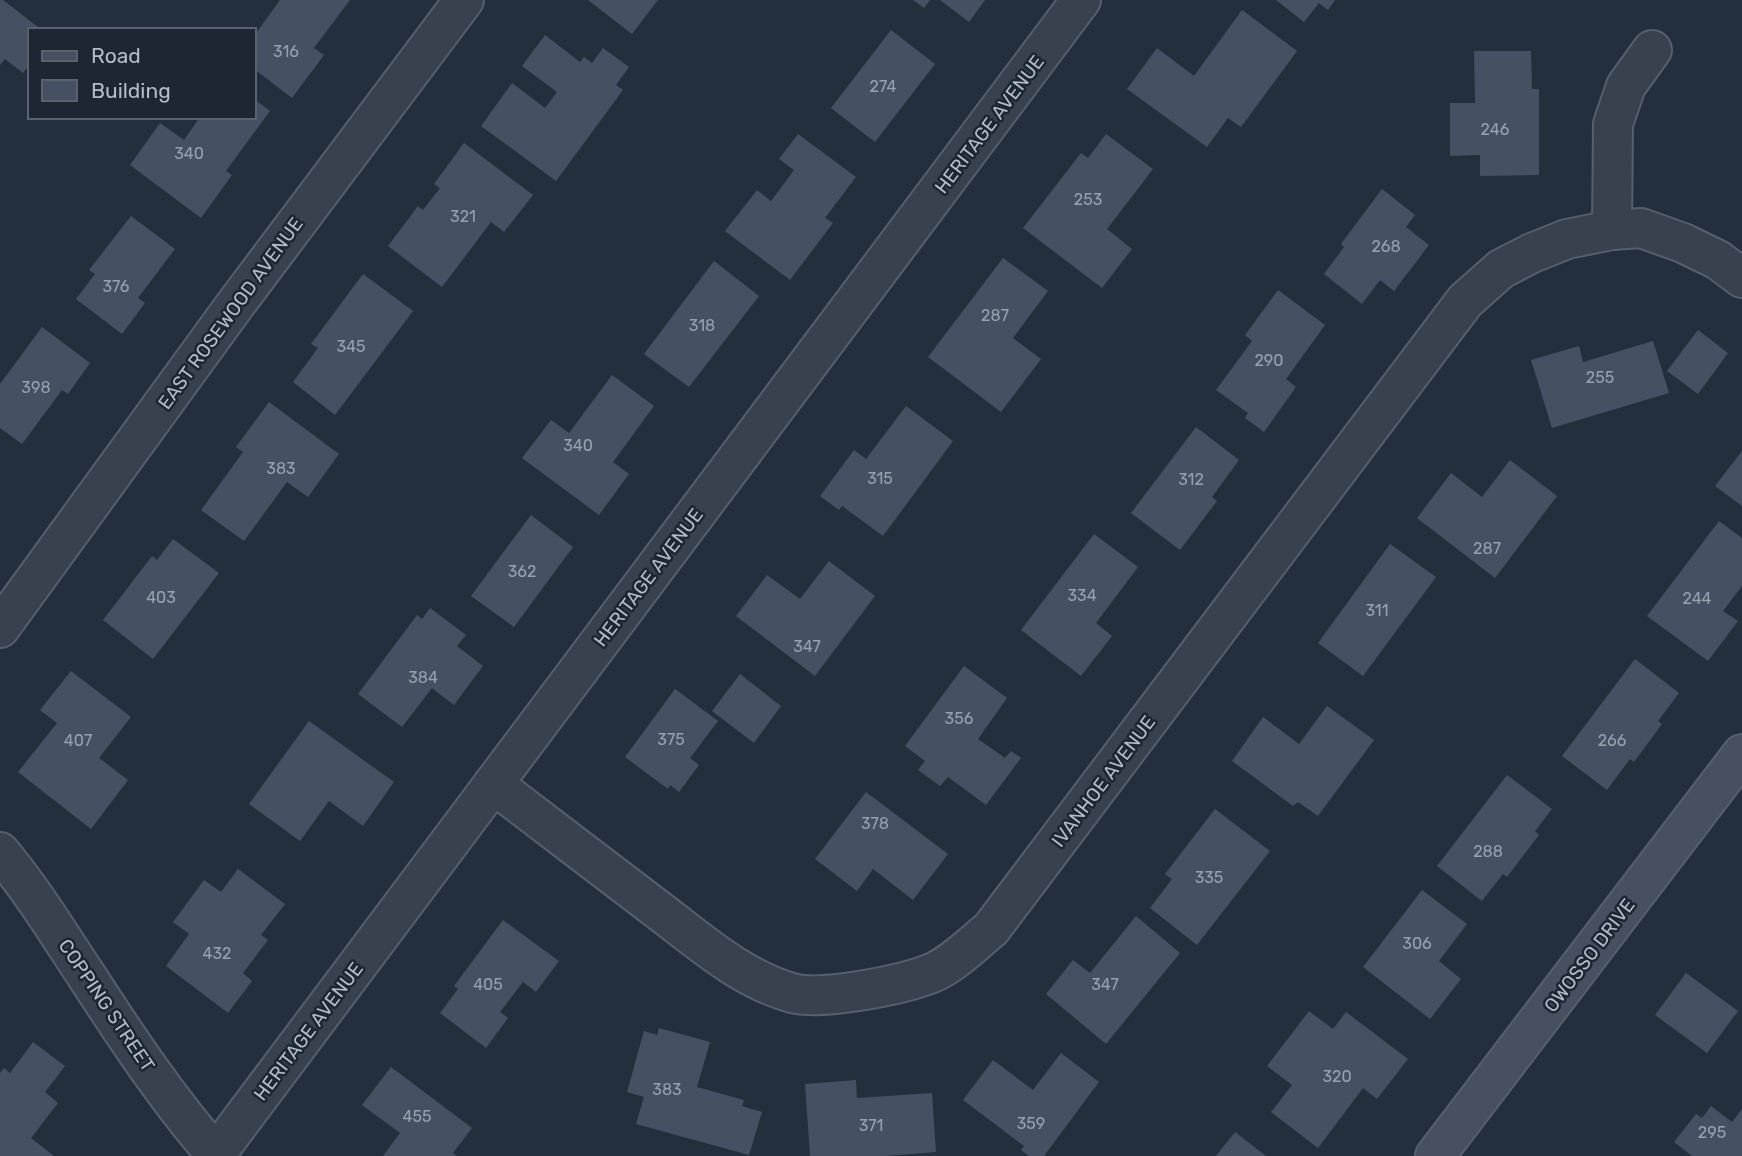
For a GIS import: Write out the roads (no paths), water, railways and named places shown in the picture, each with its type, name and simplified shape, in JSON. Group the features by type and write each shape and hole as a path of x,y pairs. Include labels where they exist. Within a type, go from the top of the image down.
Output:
{"street":[{"name":"EAST ROSEWOOD AVENUE","path":"0,628 227,316 464,0"},
{"name":"HERITAGE AVENUE","path":"217,1155 1081,0"},
{"path":"1612,230 1613,124 1626,86 1652,50"},
{"name":"IVANHOE AVENUE","path":"493,784 722,958 764,983 794,994 838,995 933,972 991,929 1465,301 1501,269 1567,239 1612,230 1641,228 1683,243 1718,260 1742,278"},
{"name":"OWOSSO DRIVE","path":"1435,1156 1742,754"},
{"name":"COPPING STREET","path":"0,852 57,930 168,1095 217,1155"}]}
